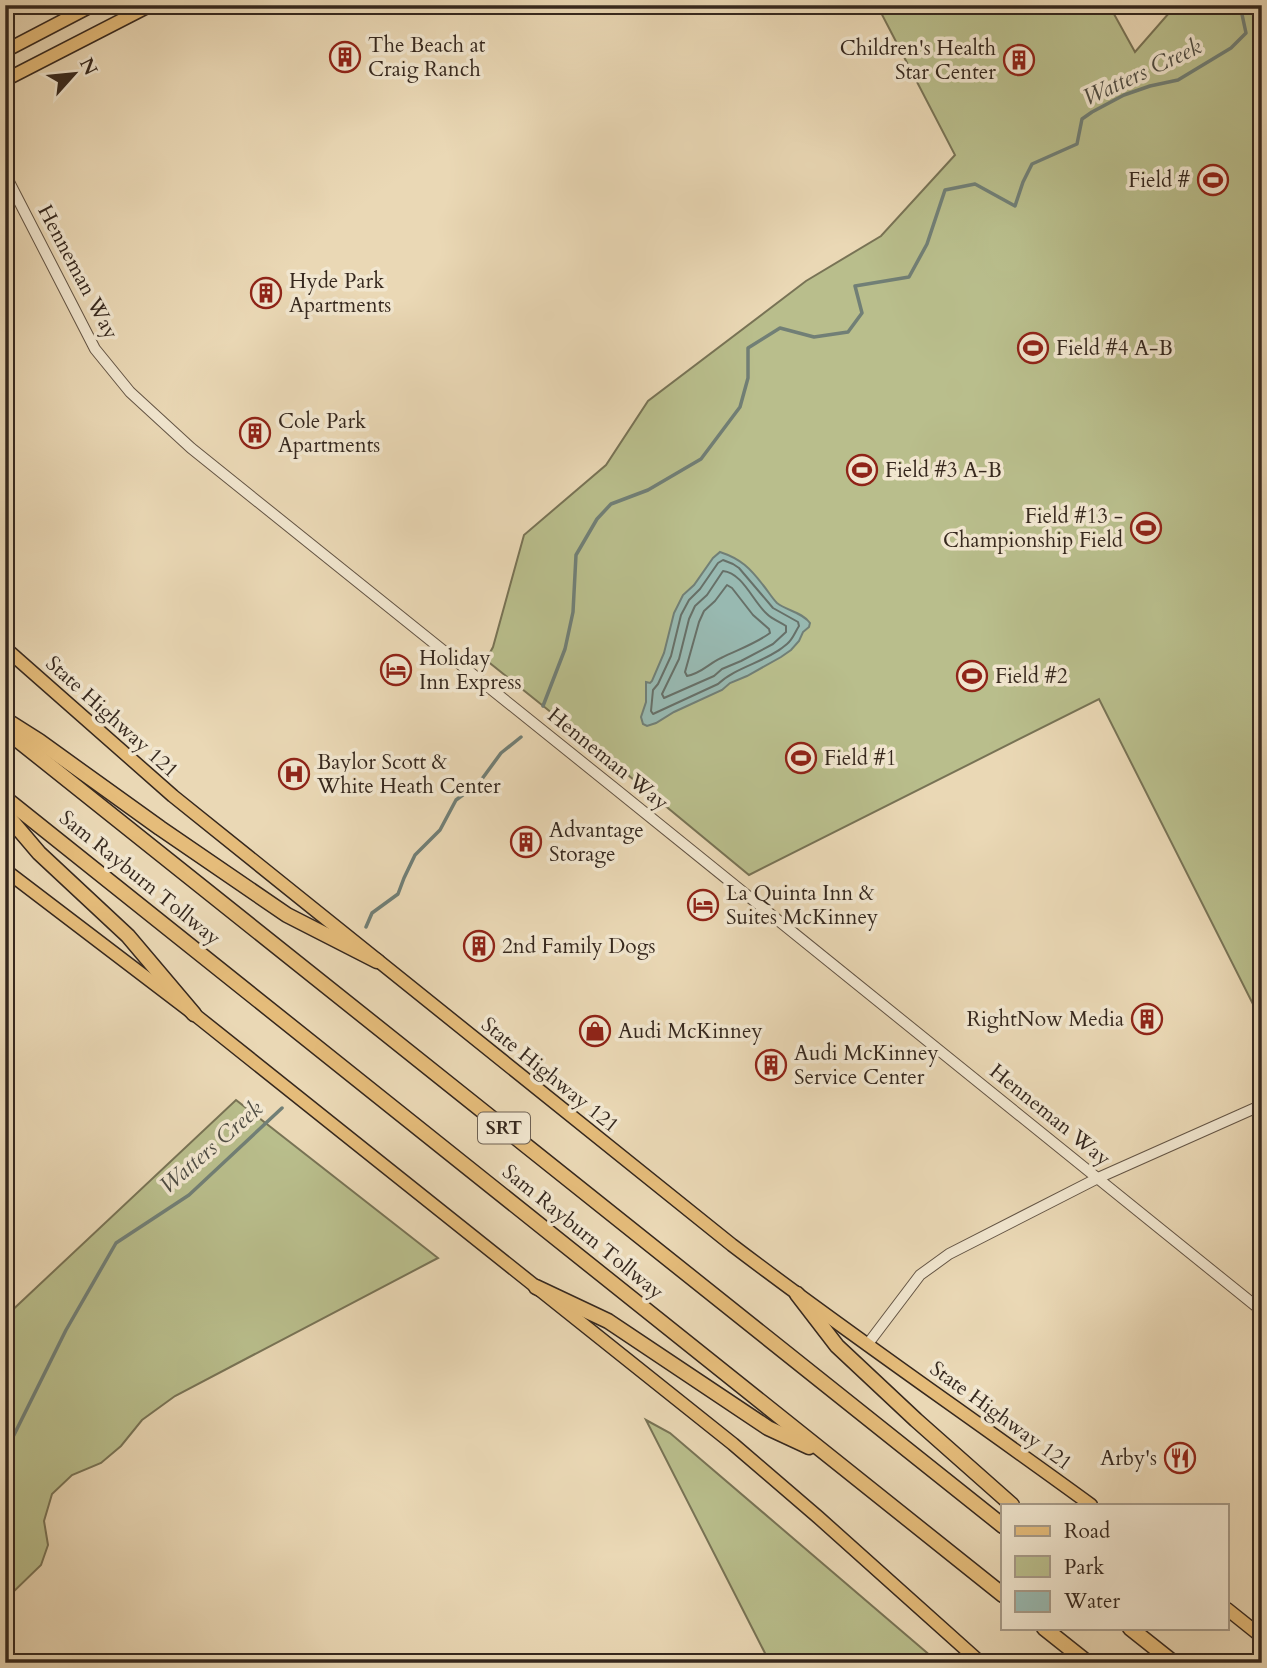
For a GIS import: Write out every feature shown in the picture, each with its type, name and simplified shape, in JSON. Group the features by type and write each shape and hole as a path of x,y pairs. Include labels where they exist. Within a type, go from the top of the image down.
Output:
{"highway":[{"path":"5,720 288,915 377,961"},
{"name":"Sam Rayburn Tollway","path":"5,730 1001,1525"},
{"name":"Sam Rayburn Tollway","path":"5,798 1001,1593"},
{"path":"5,813 39,853 128,936 194,1014"},
{"path":"536,1287 608,1321 768,1428 829,1455"},
{"path":"797,1294 837,1346 1011,1504"},
{"path":"1047,1630 1088,1663"},
{"path":"1133,1630 1174,1663"}],"main road":[{"path":"5,51 93,5"},
{"path":"5,80 151,5"},
{"name":"State Highway 121","path":"5,648 173,796 721,1236 867,1345 1090,1504"},
{"path":"5,870 194,1014 733,1444 981,1663"},
{"path":"1228,1610 1262,1637"}],"street":[{"name":"Henneman Way","path":"5,174 95,349 130,392 191,448 1262,1311"},
{"path":"867,1345 920,1275 949,1254 1098,1178 1262,1105"}],"green space":[{"path":"877,5 1109,5 1135,52 1176,5 1262,5 1262,1022 1099,699 749,875 486,660 493,647 524,535 606,465 648,401 806,281 881,236 955,155"},
{"path":"236,1100 438,1258 175,1396 142,1420 121,1446 101,1463 72,1475 52,1494 44,1521 48,1545 41,1565 5,1600 5,1317"},
{"path":"646,1420 670,1433 939,1663 770,1663"}],"water":[{"path":"720,552 744,565 777,603 803,616 810,623 809,627 791,650 781,657 730,683 722,690 647,726 643,724 641,717 646,702 646,682 652,681 664,653 674,613 683,595"}],"waterway":[{"name":"Watters Creek","path":"543,706 565,649 573,612 576,555 597,519 611,504 648,490 701,459 740,407 748,378 748,348 780,328 814,337 848,332 862,313 855,286 909,277 927,244 945,190 975,184 1015,206 1032,164 1077,144 1082,119 1124,95 1178,80 1231,48 1246,33 1240,5"},
{"name":"Watters Creek","path":"366,927 372,913 398,894 415,855 440,830 456,800 479,783 501,753 521,737"},
{"name":"Watters Creek","path":"5,1453 66,1330 116,1243 189,1195 282,1108"}],"place":[{"name":"The Beach at Craig Ranch","path":"345,57"},
{"name":"Children's Health Star Center","path":"1019,60"},
{"name":"Field #","path":"1213,180"},
{"name":"Hyde Park Apartments","path":"266,293"},
{"name":"Field #4 A-B","path":"1033,348"},
{"name":"Cole Park Apartments","path":"255,433"},
{"name":"Field #3 A-B","path":"862,470"},
{"name":"Field #13 - Championship Field","path":"1146,528"},
{"name":"Holiday Inn Express","path":"396,670"},
{"name":"Field #2","path":"972,676"},
{"name":"Field #1","path":"801,758"},
{"name":"Baylor Scott & White Heath Center","path":"294,774"},
{"name":"Advantage Storage","path":"526,842"},
{"name":"La Quinta Inn & Suites McKinney","path":"703,905"},
{"name":"2nd Family Dogs","path":"479,946"},
{"name":"RightNow Media","path":"1147,1019"},
{"name":"Audi McKinney","path":"595,1031"},
{"name":"Audi McKinney Service Center","path":"771,1065"},
{"name":"Arby's","path":"1180,1458"}]}
